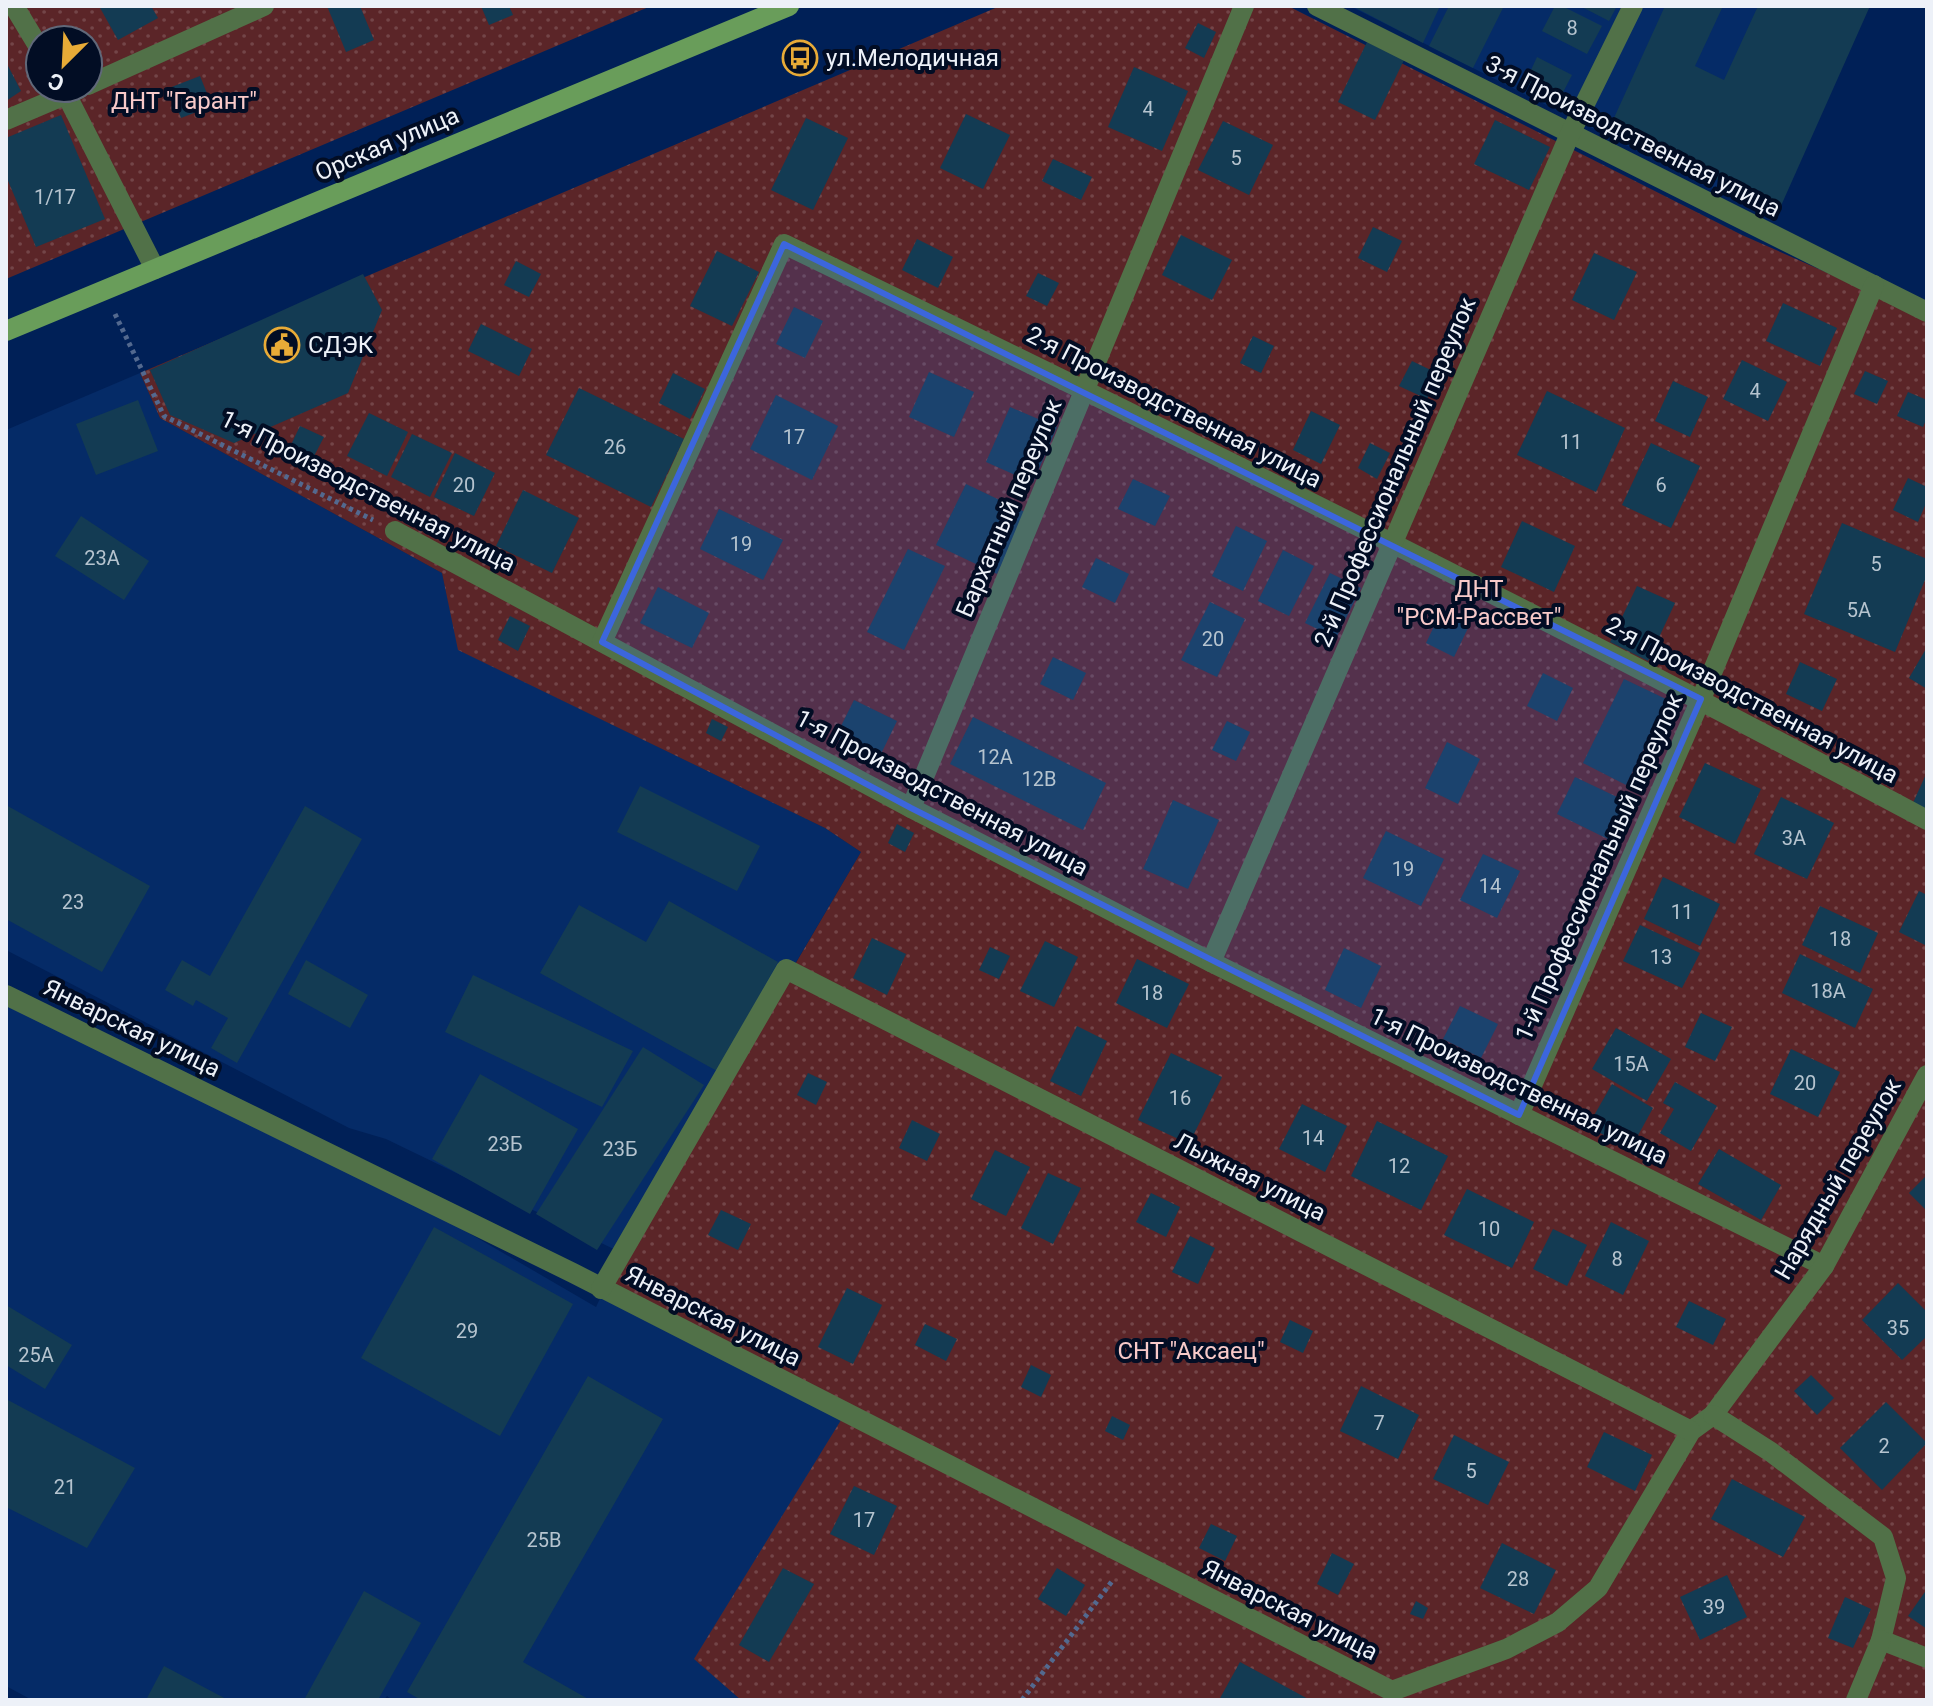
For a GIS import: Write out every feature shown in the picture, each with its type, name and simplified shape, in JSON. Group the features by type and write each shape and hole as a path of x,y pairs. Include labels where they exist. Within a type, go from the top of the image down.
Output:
{"main road":[{"name":"Орская улица","path":"6,331 105,293 155,269 775,9"}],"street":[{"path":"14,6 25,24"},
{"path":"104,78 264,6"},
{"name":"Бархатный переулок","path":"911,808 1087,391 1244,6"},
{"name":"3-я Производственная улица","path":"1317,6 1927,312"},
{"name":"2-й Профессиональный переулок","path":"1211,962 1570,134 1633,6"},
{"path":"6,120 41,104"},
{"path":"78,104 155,269"},
{"name":"2-я Производственная улица","path":"602,642 784,244 1087,391 1701,699 1927,820"},
{"name":"1-й Профессиональный переулок","path":"1519,1115 1701,699 1874,285"},
{"name":"1-я Производственная улица","path":"395,531 911,808 1211,962 1824,1266"},
{"name":"Лыжная улица","path":"601,1289 786,969 1691,1431"},
{"name":"Январская улица","path":"6,995 601,1289 1392,1691"},
{"name":"Нарядный переулок","path":"1392,1691 1506,1649 1558,1622 1598,1588 1691,1431 1713,1415 1824,1266 1927,1077"},
{"path":"1713,1415 1771,1452 1883,1537 1896,1578 1881,1640 1856,1700"},
{"path":"1881,1640 1927,1658"}],"path":[{"name":"1-я Производственная улица","path":"105,293 164,416 395,531"},
{"path":"1022,1700 1129,1558"}],"highlighted area":[{"path":"784,244 1701,699 1519,1115 911,808 602,642"}],"shaded area":[{"path":"1350,6 1853,6 1763,214"},
{"path":"140,373 160,418 442,573 459,650 825,828 861,852 624,1254 386,1139 349,1128 6,950 6,430"},
{"path":"6,1001 359,1169 596,1307 605,1288 859,1414 695,1658 741,1700 392,1700 387,1696 384,1700 32,1700 6,1686"}],"green space":[{"name":"ДНТ \"Гарант\"","path":"6,6 651,6 6,279"},
{"name":"ДНТ \"РСМ-Рассвет\"","path":"1000,6 1288,6 1742,235 1927,317 1927,1700 741,1700 694,1659 846,1412 605,1288 861,852 825,828 458,650 442,573 160,418 140,373"}],"building":[{"path":"99,6 151,6 158,18 118,40"},
{"path":"327,6 360,6 374,40 346,52"},
{"path":"481,6 509,6 513,15 489,25"},
{"path":"1352,6 1440,6 1423,43"},
{"path":"1449,6 1504,6 1473,68 1429,46"},
{"path":"1555,6 1562,6 1602,26 1587,54 1542,31"},
{"path":"1580,6 1617,6 1609,21"},
{"path":"1665,6 1723,6 1695,66 1724,80 1758,6 1870,6 1780,208 1608,131"},
{"path":"1198,23 1216,32 1204,58 1185,48"},
{"path":"1367,42 1404,60 1375,120 1338,102"},
{"path":"1537,57 1572,75 1559,100 1525,83"},
{"path":"6,62 21,91 6,101"},
{"path":"1134,67 1188,91 1162,151 1108,127"},
{"path":"200,76 212,106 181,118 169,88"},
{"path":"966,114 1010,135 983,189 940,168"},
{"path":"61,115 105,219 36,247 6,176 6,138"},
{"path":"806,118 848,138 813,210 771,190"},
{"path":"1495,120 1550,147 1529,190 1474,164"},
{"path":"1223,121 1273,145 1249,195 1198,170"},
{"path":"1053,159 1092,177 1081,200 1042,181"},
{"path":"1373,227 1402,241 1387,272 1358,258"},
{"path":"1181,235 1232,260 1212,300 1162,275"},
{"path":"917,239 953,257 938,288 902,270"},
{"path":"717,251 759,272 732,326 690,306"},
{"path":"1594,253 1637,272 1614,320 1572,300"},
{"path":"516,261 541,274 529,297 504,285"},
{"path":"1038,273 1059,283 1047,306 1026,296"},
{"path":"363,274 382,310 348,393 234,443 170,415 150,370"},
{"path":"1783,303 1837,328 1820,366 1766,341"},
{"path":"794,307 823,321 805,358 776,344"},
{"path":"481,324 532,349 519,376 468,351"},
{"path":"1253,336 1274,346 1261,373 1240,363"},
{"path":"1742,360 1787,382 1768,421 1723,399"},
{"path":"1412,361 1439,374 1427,399 1399,386"},
{"path":"1865,371 1888,381 1877,404 1854,394"},
{"path":"929,372 974,392 954,437 909,417"},
{"path":"673,373 705,389 690,419 659,403"},
{"path":"1673,381 1708,397 1690,437 1655,421"},
{"path":"579,388 684,439 651,507 546,455"},
{"path":"1547,391 1625,428 1596,492 1517,455"},
{"path":"1908,392 1927,400 1927,418 1923,427 1897,416"},
{"path":"776,395 838,426 812,480 750,449"},
{"path":"138,400 158,451 96,475 76,424"},
{"path":"1010,407 1057,427 1033,483 986,462"},
{"path":"1311,411 1340,425 1321,464 1293,450"},
{"path":"369,413 408,432 387,476 347,456"},
{"path":"300,426 324,437 312,460 289,449"},
{"path":"412,434 452,453 430,497 391,477"},
{"path":"1370,443 1390,453 1377,479 1358,468"},
{"path":"1651,443 1700,466 1671,528 1622,505"},
{"path":"455,453 495,473 474,516 434,497"},
{"path":"1908,478 1927,487 1927,501 1918,522 1893,510"},
{"path":"1133,479 1170,496 1155,526 1118,509"},
{"path":"966,484 1027,513 997,574 936,545"},
{"path":"523,490 579,518 552,573 496,546"},
{"path":"719,509 783,540 763,580 700,549"},
{"path":"81,516 149,561 124,600 55,556"},
{"path":"1522,521 1575,546 1554,592 1501,567"},
{"path":"1842,523 1927,559 1927,575 1895,652 1804,614"},
{"path":"1236,526 1267,541 1243,591 1212,576"},
{"path":"908,549 945,566 904,650 867,632"},
{"path":"1283,550 1314,566 1289,616 1258,601"},
{"path":"1096,558 1129,574 1115,603 1082,587"},
{"path":"1330,573 1361,588 1336,638 1305,623"},
{"path":"1637,586 1675,603 1648,661 1610,642"},
{"path":"658,587 709,613 692,648 640,623"},
{"path":"1210,602 1245,619 1217,677 1181,660"},
{"path":"1442,610 1470,624 1454,657 1426,643"},
{"path":"510,616 530,626 518,651 498,640"},
{"path":"1927,647 1927,689 1909,678"},
{"path":"1053,657 1086,673 1073,700 1040,684"},
{"path":"1800,662 1837,679 1822,711 1786,694"},
{"path":"1543,673 1573,688 1557,721 1527,706"},
{"path":"1624,679 1668,700 1626,785 1583,763"},
{"path":"854,700 897,721 879,758 835,738"},
{"path":"973,717 1106,783 1083,830 950,764"},
{"path":"712,719 728,727 721,741 706,733"},
{"path":"1227,721 1250,732 1236,761 1212,750"},
{"path":"1447,742 1480,759 1458,804 1425,788"},
{"path":"1705,763 1761,789 1735,844 1679,817"},
{"path":"1927,772 1927,812 1912,805"},
{"path":"1575,777 1636,806 1618,844 1557,814"},
{"path":"640,786 760,846 737,891 617,832"},
{"path":"1781,797 1834,823 1807,879 1754,854"},
{"path":"1173,800 1219,820 1188,889 1143,869"},
{"path":"6,805 150,886 102,972 6,919"},
{"path":"305,806 362,839 237,1063 211,1048 228,1018 196,1000 193,1006 165,990 182,960 210,976"},
{"path":"897,824 914,833 905,852 888,843"},
{"path":"1386,831 1444,859 1421,906 1363,878"},
{"path":"1483,854 1520,871 1497,918 1460,900"},
{"path":"1663,877 1720,904 1700,946 1644,919"},
{"path":"1919,891 1927,895 1927,946 1899,932"},
{"path":"669,901 778,962 717,1071 540,973 579,905 646,942"},
{"path":"1820,906 1878,933 1860,973 1802,945"},
{"path":"1640,925 1700,953 1682,988 1623,961"},
{"path":"872,938 906,954 887,995 853,978"},
{"path":"1045,941 1078,957 1054,1007 1020,991"},
{"path":"990,947 1010,956 999,979 979,970"},
{"path":"1344,948 1381,966 1361,1008 1325,990"},
{"path":"1800,954 1873,989 1855,1028 1782,993"},
{"path":"1137,959 1189,984 1167,1028 1116,1003"},
{"path":"306,960 368,995 350,1028 288,994"},
{"path":"473,975 633,1051 602,1107 445,1032"},
{"path":"1460,1006 1498,1024 1481,1058 1443,1039"},
{"path":"1701,1013 1732,1027 1715,1061 1685,1047"},
{"path":"1077,1026 1107,1041 1081,1096 1050,1081"},
{"path":"1616,1028 1671,1059 1647,1101 1592,1069"},
{"path":"643,1047 704,1085 597,1250 536,1214"},
{"path":"1791,1049 1840,1072 1818,1117 1770,1094"},
{"path":"1171,1053 1222,1077 1189,1144 1138,1120"},
{"path":"808,1073 827,1082 816,1105 797,1095"},
{"path":"480,1074 578,1129 530,1214 432,1159"},
{"path":"1675,1082 1717,1106 1691,1151 1660,1133 1674,1109 1663,1103"},
{"path":"1612,1084 1653,1108 1630,1150 1588,1126"},
{"path":"1302,1104 1347,1126 1325,1172 1279,1149"},
{"path":"912,1120 940,1134 927,1161 899,1148"},
{"path":"1377,1121 1448,1156 1421,1210 1351,1176"},
{"path":"1719,1149 1781,1185 1761,1220 1698,1184"},
{"path":"995,1150 1030,1167 1006,1216 971,1199"},
{"path":"1048,1173 1081,1188 1053,1244 1021,1228"},
{"path":"1927,1175 1927,1211 1909,1193"},
{"path":"1467,1189 1534,1222 1512,1268 1444,1235"},
{"path":"1151,1193 1180,1207 1166,1237 1136,1222"},
{"path":"721,1210 751,1224 738,1250 708,1235"},
{"path":"1611,1222 1649,1241 1623,1295 1585,1276"},
{"path":"434,1227 573,1304 500,1436 361,1358"},
{"path":"1553,1229 1587,1245 1567,1286 1533,1269"},
{"path":"1190,1236 1215,1248 1198,1284 1172,1272"},
{"path":"1898,1283 1927,1312 1927,1336 1902,1360 1862,1320"},
{"path":"847,1288 882,1305 853,1364 818,1347"},
{"path":"1689,1301 1726,1319 1713,1345 1676,1327"},
{"path":"6,1305 72,1345 45,1389 6,1365"},
{"path":"1290,1320 1313,1331 1303,1353 1280,1342"},
{"path":"925,1324 957,1339 946,1361 915,1345"},
{"path":"1031,1365 1051,1375 1041,1397 1021,1387"},
{"path":"1811,1375 1834,1398 1817,1415 1794,1391"},
{"path":"588,1376 663,1419 523,1662 590,1700 421,1700 407,1692"},
{"path":"1361,1386 1419,1415 1398,1459 1340,1431"},
{"path":"6,1399 135,1468 87,1548 6,1507"},
{"path":"1886,1402 1927,1443 1882,1490 1840,1448"},
{"path":"1112,1416 1130,1425 1123,1440 1105,1431"},
{"path":"1604,1432 1652,1455 1635,1491 1587,1467"},
{"path":"1454,1435 1509,1462 1488,1505 1433,1479"},
{"path":"1732,1479 1805,1517 1783,1557 1711,1519"},
{"path":"854,1486 897,1506 874,1555 830,1534"},
{"path":"1211,1524 1237,1536 1225,1561 1199,1548"},
{"path":"1502,1543 1556,1570 1534,1614 1480,1588"},
{"path":"1332,1553 1354,1564 1338,1595 1317,1584"},
{"path":"783,1568 814,1584 769,1662 739,1645"},
{"path":"1057,1568 1085,1585 1066,1616 1038,1599"},
{"path":"1727,1575 1747,1617 1700,1640 1680,1597"},
{"path":"1927,1589 1927,1629 1908,1616"},
{"path":"364,1591 421,1623 378,1700 304,1700"},
{"path":"1845,1597 1871,1609 1853,1648 1828,1638"},
{"path":"1416,1601 1428,1608 1423,1619 1410,1614"},
{"path":"1240,1662 1310,1700 1219,1700"},
{"path":"164,1666 228,1700 146,1700"}],"place":[{"name":"ул.Мелодичная","path":"800,58"},
{"name":"СДЭК","path":"282,345"}],"park label":[{"name":"СНТ \"Аксаец\"","path":"1191,1351"}]}
